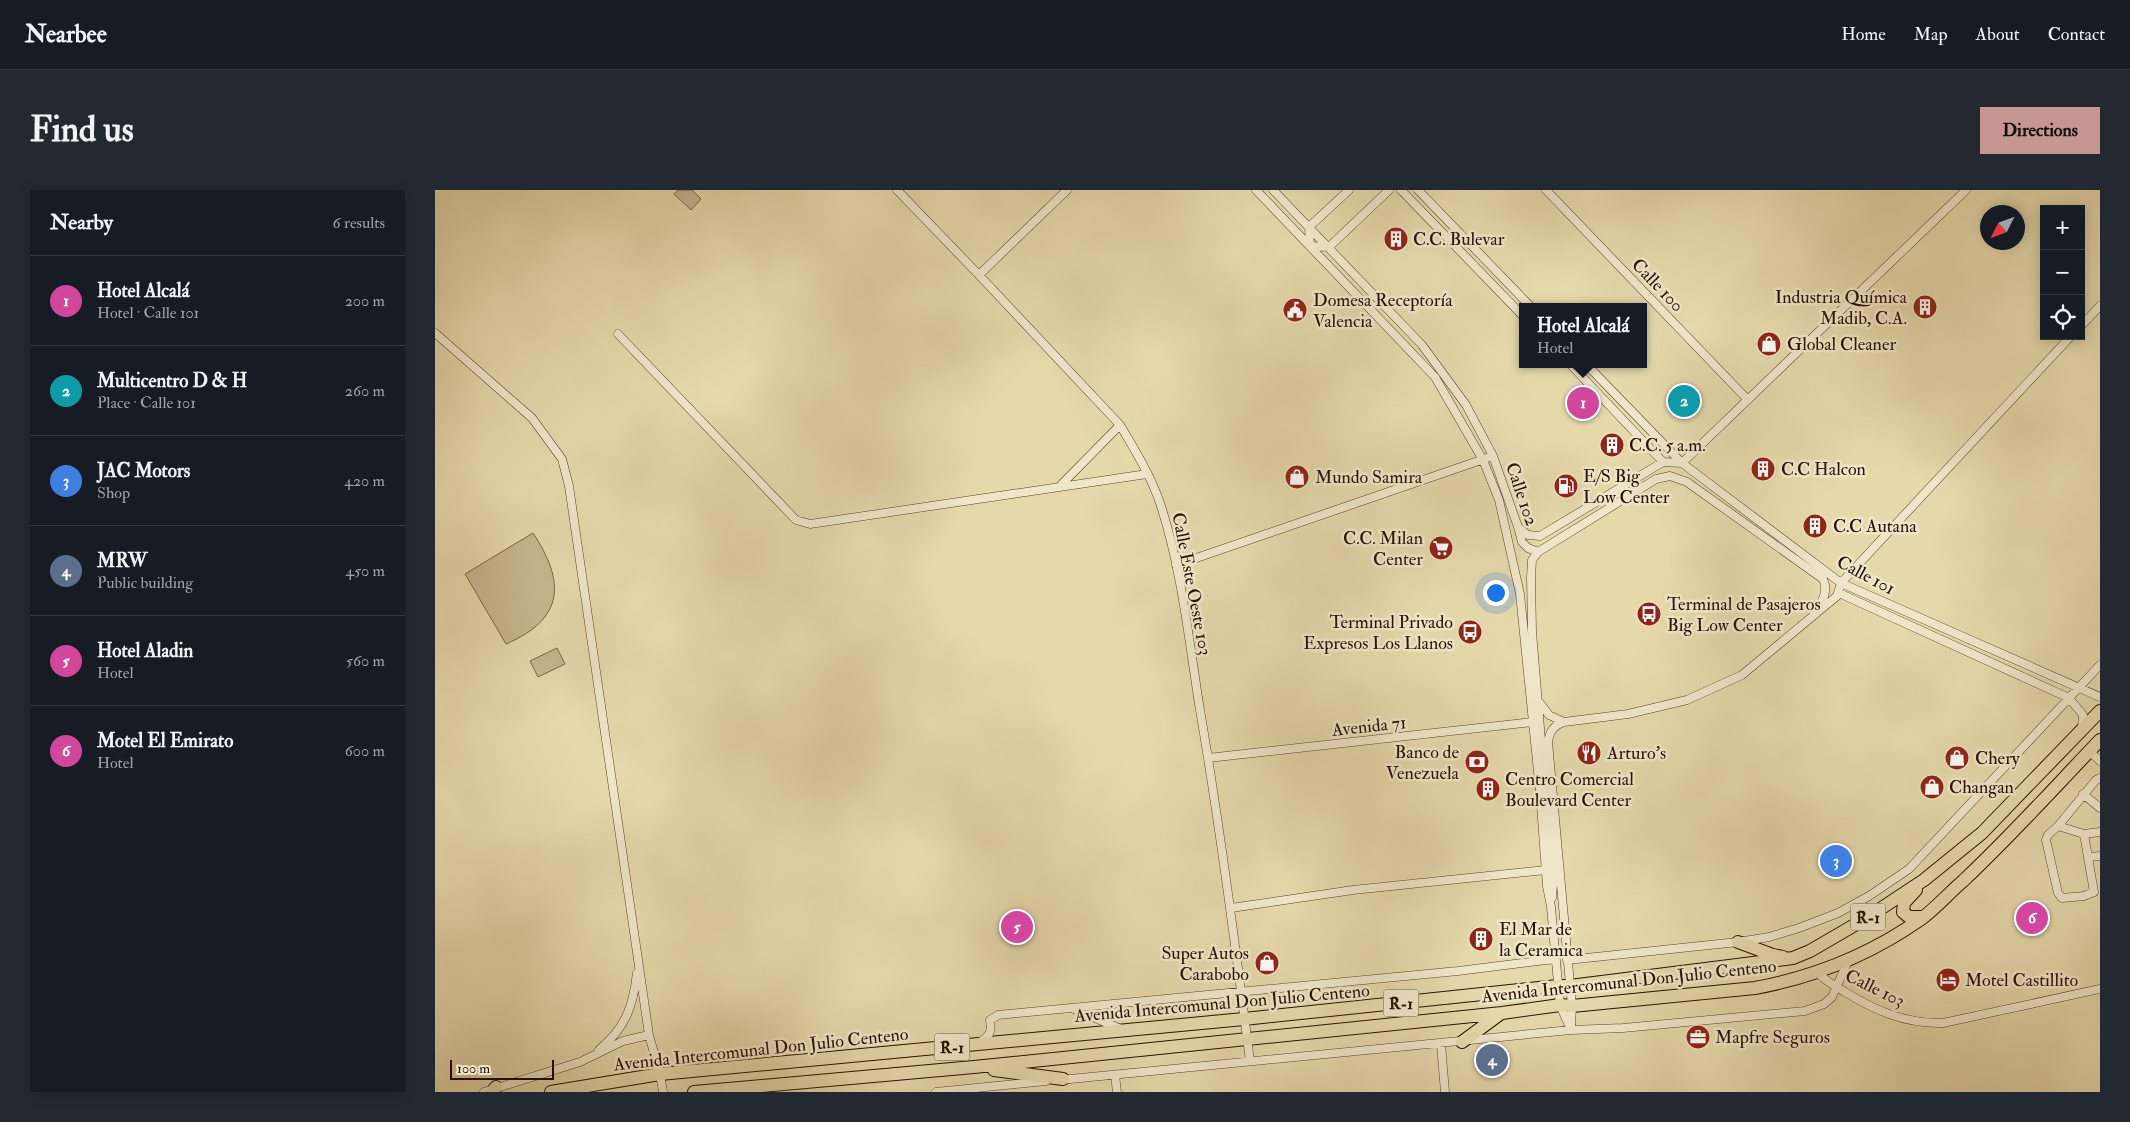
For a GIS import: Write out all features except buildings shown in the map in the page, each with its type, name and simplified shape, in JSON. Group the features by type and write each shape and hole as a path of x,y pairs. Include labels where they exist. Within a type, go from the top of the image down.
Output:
{"main road":[{"name":"Avenida Intercomunal Don Julio Centeno","path":"551,1092 660,1074 1244,1019 1691,972 1793,958 1810,951 1865,919 1924,880 1982,833 2100,712"},
{"name":"Avenida Intercomunal Don Julio Centeno","path":"694,1092 974,1067 1566,1005 1755,988 1784,983 1848,961 1875,947 1923,917 1991,855 2100,740"},
{"path":"1923,917 1909,917 1903,912 1903,906 1924,880"},
{"path":"1738,942 1773,955 1793,958"},
{"path":"1462,1042 1502,1013"},
{"path":"974,1067 1063,1079"}],"street":[{"name":"Calle Este Oeste 103","path":"897,190 1120,425 1147,474 1161,505 1177,564 1231,908 1250,1061"},
{"path":"979,275 1067,190"},
{"name":"Calle 102","path":"1256,190 1435,377 1483,460 1499,500 1520,594 1555,959 1564,986 1566,1005"},
{"name":"Calle 102","path":"1273,190 1422,345 1466,405 1493,456 1522,542 1528,548 1538,552 1532,560 1532,632 1553,884 1551,907"},
{"path":"1349,190 1309,227 1310,246 1329,247 1389,190"},
{"path":"1401,190 1519,312"},
{"path":"1417,190 1527,303"},
{"name":"Calle 100","path":"1546,190 1748,400"},
{"path":"1518,527 1528,535 1540,536 1663,462 1682,463 1966,190"},
{"path":"1494,286 1502,277"},
{"path":"2085,322 2100,306"},
{"path":"435,333 532,418 561,459 569,486 649,1035 663,1092"},
{"path":"618,334 796,520 803,524 1147,474"},
{"path":"1538,700 1549,715 1564,722 1627,714 1687,700 1742,675 1833,600 1839,593 1841,583 2067,340"},
{"path":"1574,368 1663,462"},
{"name":"Calle 101","path":"1590,368 1682,463 1841,583 2100,696"},
{"path":"1619,415 1628,407"},
{"path":"1059,486 1120,425"},
{"path":"1177,564 1493,456"},
{"path":"1538,552 1656,479 1669,476 1687,482 1711,498 1823,579 1826,585 1825,593 1823,601 1815,613"},
{"path":"1711,498 1717,489"},
{"path":"1615,504 1616,490"},
{"name":"Calle 101","path":"1839,593 2069,698 2083,715 2082,730"},
{"name":"Avenida Intercomunal Don Julio Centeno","path":"1567,960 1738,942 1799,928 1838,913 1893,881 1909,868 2100,665"},
{"name":"Avenida 71","path":"1208,758 1532,722"},
{"name":"Calle 102","path":"1564,722 1556,725 1550,731 1548,742 1567,960 1564,986 1566,1005"},
{"path":"2089,751 2100,761"},
{"path":"2084,834 2097,891 2062,898 2058,893 2046,840 2048,835 2058,826 2083,794 2100,778"},
{"path":"2083,794 2100,808"},
{"path":"2058,826 2084,834 2100,832"},
{"path":"2088,858 2100,856"},
{"path":"1231,908 1353,890 1546,870"},
{"name":"Avenida Intercomunal Don Julio Centeno","path":"976,1044 990,1035 992,1029 990,1020 994,1016 1457,971 1555,959"},
{"path":"936,1092 1571,1030 1623,1028 1805,1011 1824,1004 1837,988 1848,961"},
{"path":"592,1056 609,1042 626,1020 635,992 639,964"},
{"name":"Calle 103","path":"1817,972 1822,978 1837,988 1877,1010 1895,1018 1926,1023 1943,1023 2100,989"},
{"path":"1566,1005 1571,1030"},
{"path":"1566,1005 1571,1030"},
{"path":"1072,1008 1125,1030"},
{"path":"592,1056 623,1041 649,1035"},
{"path":"1441,1044 1445,1092"},
{"name":"Avenida Intercomunal Don Julio Centeno","path":"491,1090 580,1062 592,1056"},
{"path":"1115,1075 1117,1092"}],"shaded area":[{"path":"678,190 692,190 701,199 691,210 674,194"},
{"path":"533,533 544,551 551,568 554,598 549,611 539,623 525,634 506,644 465,574"},
{"path":"557,648 565,664 538,677 530,661"}],"place":[{"name":"C.C. Bulevar","path":"1396,239"},
{"name":"Industria Química Madib, C.A.","path":"1925,307"},
{"name":"Domesa Receptoría Valencia","path":"1295,310"},
{"name":"Global Cleaner","path":"1769,344"},
{"name":"Multicentro D & H","path":"1684,401"},
{"name":"Hotel Alcalá","path":"1583,403"},
{"name":"C.C. 5 a.m.","path":"1612,445"},
{"name":"C.C Halcon","path":"1763,469"},
{"name":"Mundo Samira","path":"1297,477"},
{"name":"E/S Big Low Center","path":"1566,486"},
{"name":"C.C Autana","path":"1815,526"},
{"name":"C.C. Milan Center","path":"1441,548"},
{"name":"Terminal de Pasajeros Big Low Center","path":"1649,614"},
{"name":"Terminal Privado Expresos Los Llanos","path":"1470,632"},
{"name":"Arturo's","path":"1589,753"},
{"name":"Chery","path":"1957,758"},
{"name":"Banco de Venezuela","path":"1477,762"},
{"name":"Changan","path":"1932,787"},
{"name":"Centro Comercial Boulevard Center","path":"1488,789"},
{"name":"JAC Motors","path":"1836,861"},
{"name":"Motel El Emirato","path":"2032,918"},
{"name":"Hotel Aladin","path":"1017,927"},
{"name":"El Mar de la Ceramica","path":"1481,939"},
{"name":"Super Autos Carabobo","path":"1267,963"},
{"name":"Motel Castillito","path":"1948,980"},
{"name":"Mapfre Seguros","path":"1698,1037"},
{"name":"MRW","path":"1492,1060"}]}
